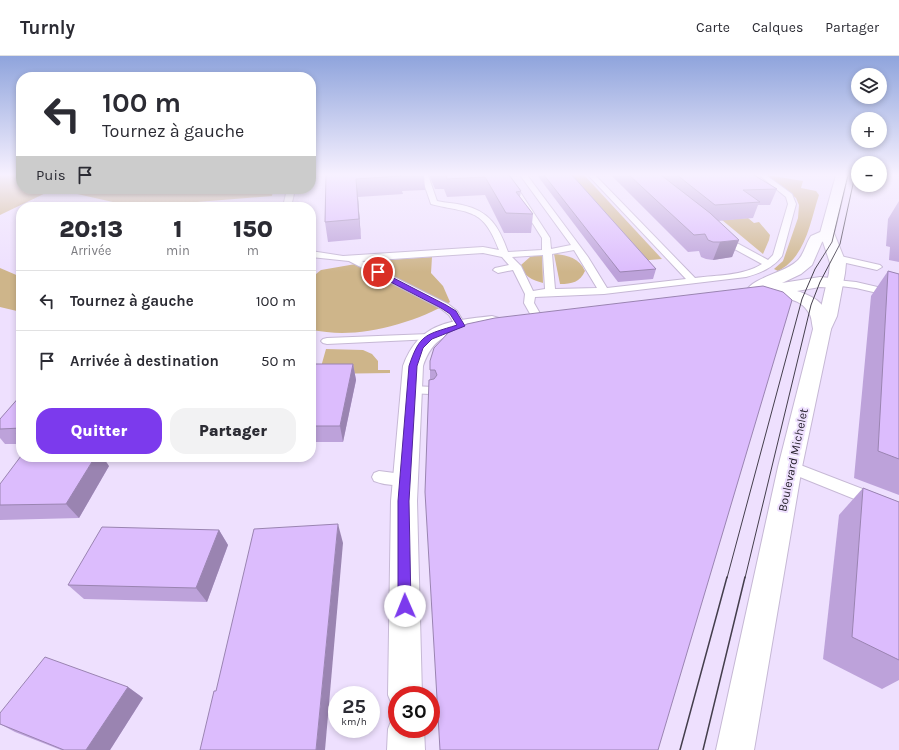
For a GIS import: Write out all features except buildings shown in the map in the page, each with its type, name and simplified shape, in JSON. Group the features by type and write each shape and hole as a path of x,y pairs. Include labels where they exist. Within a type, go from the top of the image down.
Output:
{"street":[{"path":"833,207 826,233 816,239 806,262 795,271 766,285 742,292 764,291 820,282 836,283"},
{"name":"Boulevard Michelet","path":"736,750 790,467 822,329 828,316 836,283 838,264 826,233"},
{"path":"764,291 792,295 807,302 819,314 822,329"},
{"path":"405,686 392,478 421,390 415,357 419,348 429,337 461,326 529,318"},
{"path":"406,738 406,750"}],"lane":[{"path":"458,207 474,211 483,215 490,221 496,231 505,255 516,266 522,281 530,294 529,318"},
{"path":"527,207 546,238 550,292"},
{"path":"547,207 576,247 604,290"},
{"path":"622,207 693,281"},
{"path":"530,294 604,290 693,281 746,274 759,270 773,261 781,245 791,207"},
{"path":"712,230 724,240 768,264"},
{"path":"316,255 335,259 351,259 483,250 493,251 505,255 547,252 576,247"},
{"path":"836,258 877,267"},
{"path":"351,259 444,306 453,313 461,326"},
{"path":"498,270 516,266"},
{"path":"836,283 856,285 899,295"},
{"path":"327,341 429,337"},
{"path":"790,467 899,510"}],"shaded area":[{"path":"0,207 16,207 0,215"},
{"path":"591,207 614,207 662,259 637,261"},
{"path":"799,207 815,207 806,238 801,248 787,265 778,271 774,269 783,261 798,218"},
{"path":"748,218 754,223 759,222 770,235 763,254 722,220"},
{"path":"542,254 543,283 526,275 521,265 530,257"},
{"path":"554,254 568,256 580,263 585,271 581,278 572,283 560,284"},
{"path":"432,257 431,273 443,286 450,302 412,320 369,331 342,333 316,331 316,274 321,270 373,261"},
{"path":"0,268 16,275 16,311 0,307"},
{"path":"326,349 363,350 372,354 378,361 378,370 390,370 390,373 319,374"}],"tram line":[{"path":"727,578 802,299 815,269 832,242 840,207"},
{"path":"745,578 811,305 820,282 840,244 848,207"},
{"path":"680,750 727,577"},
{"path":"703,750 745,577"}],"route":[{"path":"378,272 444,306 453,313 461,326 429,337 419,348 413,366 404,501 405,606"}]}
